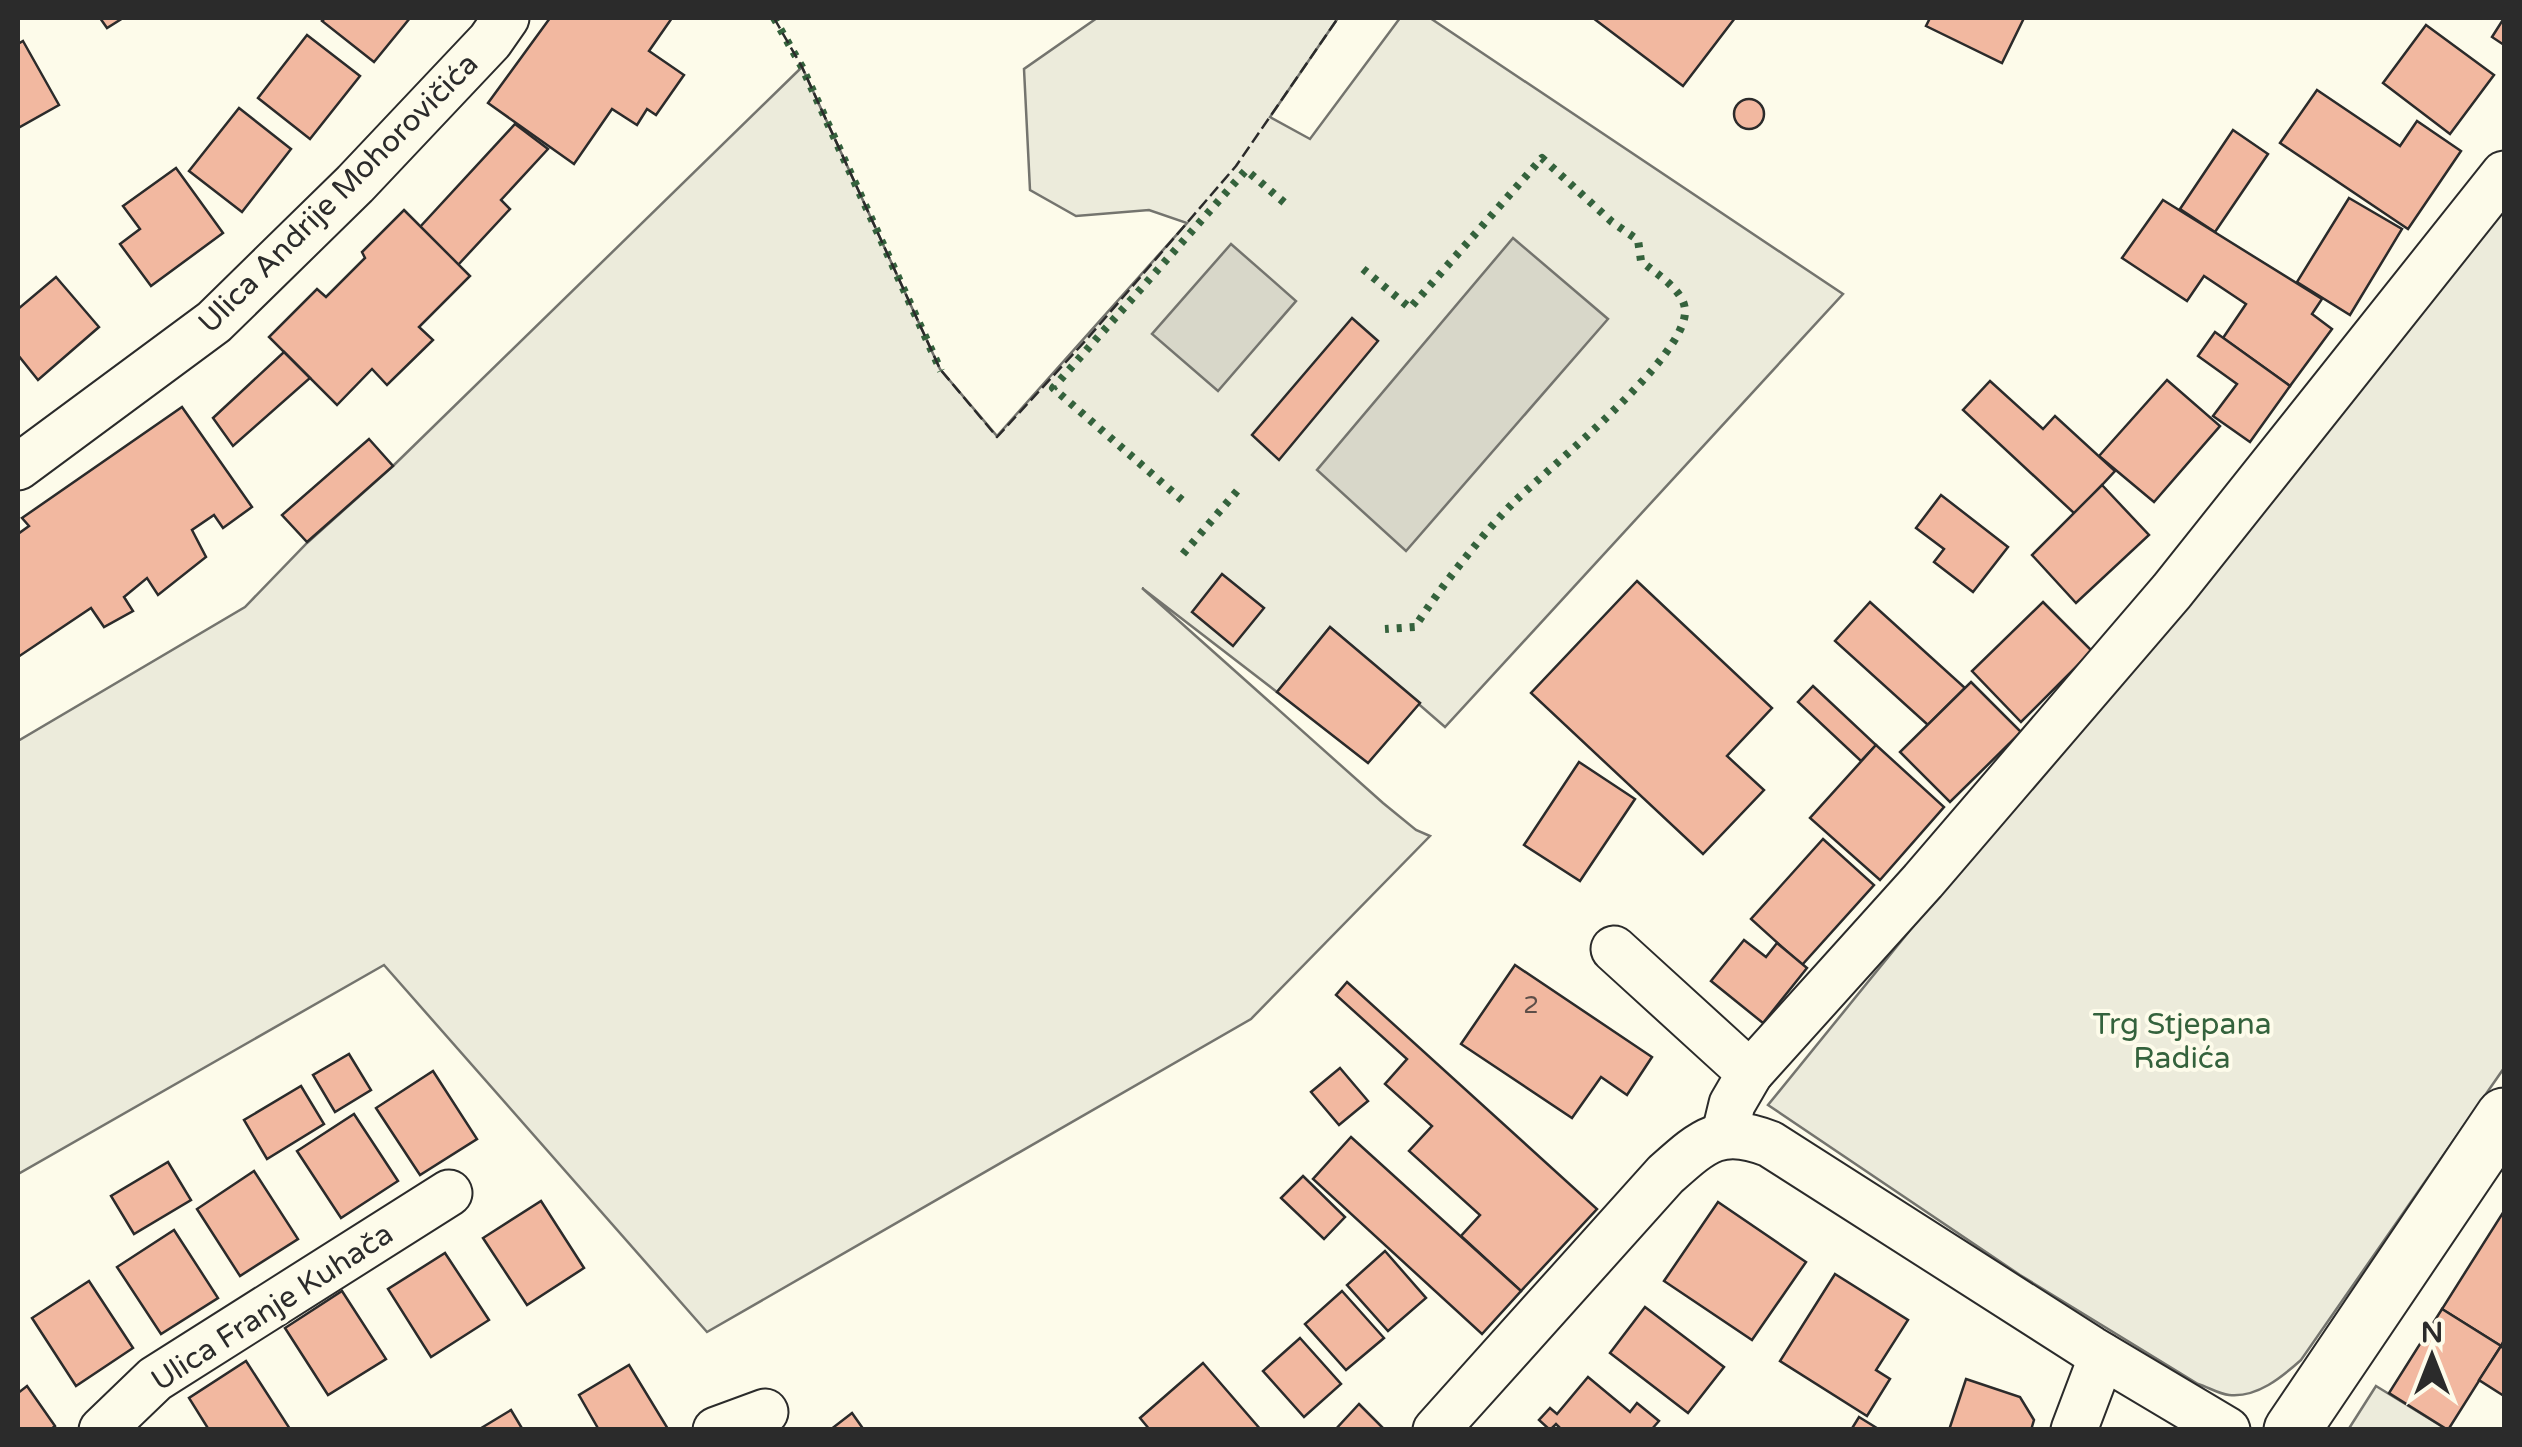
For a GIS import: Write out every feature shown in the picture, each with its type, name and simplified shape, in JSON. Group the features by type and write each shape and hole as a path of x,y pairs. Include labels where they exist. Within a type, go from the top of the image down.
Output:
{"main road":[{"path":"2292,1430 2504,1116"}],"street":[{"name":"Ulica Andrije Mohorovičića","path":"18,467 214,322 356,184 490,42 506,18"},
{"path":"1725,1133 1732,1104 1750,1073 1923,881 2172,592 2504,174"},
{"path":"1614,948 1750,1073"},
{"path":"1436,1430 1665,1175 1696,1146 1725,1133 1748,1135 1770,1144 2102,1356 2227,1430"},
{"name":"Ulica Franje Kuhača","path":"102,1430 155,1379 449,1193"},
{"path":"2074,1430 2102,1356"},
{"path":"716,1430 764,1412"}],"green space":[{"path":"1097,18 1338,18 1270,117 1310,139 1400,18 1430,18 1843,294 1445,727 1330,627 1277,692 1142,588 1383,803 1416,830 1430,836 1251,1019 707,1332 384,965 18,1174 18,741 245,607 802,67 940,369 997,436 1187,223 1149,210 1076,216 1030,190 1024,69"},
{"name":"Trg Stjepana Radića","path":"2504,199 2504,1068 2301,1360 2259,1390 2225,1394 2198,1384 2020,1275 1768,1105"},
{"path":"2376,1386 2446,1429 2348,1430"}],"shaded area":[{"path":"1513,238 1608,319 1406,551 1317,470"},
{"path":"1231,244 1296,301 1218,391 1152,334"}],"building":[{"path":"100,18 123,18 107,28"},
{"path":"410,18 374,62 322,21"},
{"path":"550,18 672,18 649,51 684,75 656,115 647,109 637,125 612,109 574,164 488,103"},
{"path":"1593,18 1735,18 1683,86"},
{"path":"1930,18 2024,18 2002,63 1926,26"},
{"path":"2504,18 2504,45 2492,37"},
{"path":"2426,25 2494,75 2450,134 2383,83"},
{"path":"307,35 360,76 310,139 258,98"},
{"path":"23,41 59,105 18,128 18,44"},
{"path":"2317,90 2400,146 2417,121 2461,151 2408,229 2280,143"},
{"path":"1749,99 1760,103 1764,114 1760,125 1749,129 1738,125 1734,114 1738,103"},
{"path":"239,108 291,149 242,212 189,171"},
{"path":"515,124 548,149 501,200 510,209 458,265 420,227"},
{"path":"2233,130 2268,154 2215,232 2180,209"},
{"path":"176,168 223,233 151,286 120,244 140,229 123,206"},
{"path":"2349,198 2402,229 2350,315 2297,282"},
{"path":"2163,200 2322,299 2312,314 2332,329 2290,386 2223,338 2246,304 2204,276 2187,301 2122,258"},
{"path":"404,210 470,276 419,327 433,340 387,385 372,369 337,405 269,337 317,289 326,297 365,258 362,252"},
{"path":"56,277 99,327 38,380 18,355 18,309"},
{"path":"1352,318 1378,341 1279,460 1252,435"},
{"path":"2215,332 2290,386 2250,442 2213,416 2237,384 2198,356"},
{"path":"284,352 310,378 233,446 213,418"},
{"path":"2167,380 2220,426 2154,502 2099,456"},
{"path":"1990,381 2043,429 2055,416 2115,471 2075,514 1963,410"},
{"path":"182,407 252,507 223,528 214,515 192,530 206,557 158,595 147,578 124,597 133,611 104,627 91,608 18,657 18,534 29,526 22,518"},
{"path":"369,439 393,466 307,542 282,515"},
{"path":"2102,485 2149,535 2076,603 2032,555"},
{"path":"1941,495 2008,547 1973,592 1934,562 1944,549 1916,528"},
{"path":"1222,574 1264,608 1233,646 1192,612"},
{"path":"1637,581 1772,708 1727,756 1764,790 1703,854 1531,693"},
{"path":"1870,602 1965,688 1928,725 1835,641"},
{"path":"2043,602 2092,651 2021,722 1972,671"},
{"path":"1330,627 1420,703 1368,763 1277,692"},
{"path":"1971,682 2021,732 1950,802 1900,752"},
{"path":"1813,686 1876,745 1861,761 1798,702"},
{"path":"1876,745 1944,807 1880,880 1810,818"},
{"path":"1579,762 1635,799 1580,881 1524,845"},
{"path":"1823,839 1874,885 1802,965 1751,919"},
{"path":"1744,940 1766,957 1777,943 1807,968 1763,1023 1711,981"},
{"path":"1515,965 1652,1057 1627,1095 1601,1077 1572,1118 1461,1044"},
{"path":"1347,982 1597,1209 1521,1291 1461,1236 1480,1215 1409,1151 1432,1126 1385,1084 1407,1059 1336,995"},
{"path":"349,1054 371,1090 335,1112 313,1075"},
{"path":"1340,1068 1368,1101 1339,1125 1311,1092"},
{"path":"433,1071 477,1139 420,1175 376,1108"},
{"path":"301,1086 324,1124 267,1159 244,1120"},
{"path":"354,1114 398,1181 341,1218 297,1151"},
{"path":"1351,1137 1521,1291 1482,1334 1313,1179"},
{"path":"168,1162 191,1200 134,1234 111,1196"},
{"path":"254,1171 298,1239 240,1276 197,1209"},
{"path":"1303,1176 1345,1217 1324,1239 1281,1198"},
{"path":"541,1201 584,1268 527,1305 483,1238"},
{"path":"1718,1202 1806,1262 1752,1340 1664,1281"},
{"path":"2504,1211 2504,1340 2501,1346 2442,1309"},
{"path":"174,1230 218,1298 161,1334 117,1267"},
{"path":"1385,1251 1426,1298 1388,1331 1347,1285"},
{"path":"445,1253 489,1320 431,1357 388,1289"},
{"path":"1835,1274 1908,1320 1876,1370 1890,1379 1867,1416 1780,1361"},
{"path":"89,1281 133,1348 76,1386 32,1318"},
{"path":"342,1291 386,1359 328,1395 285,1328"},
{"path":"1342,1291 1384,1338 1346,1370 1305,1324"},
{"path":"1645,1307 1724,1367 1688,1413 1610,1353"},
{"path":"2442,1309 2501,1346 2448,1430 2389,1393"},
{"path":"1300,1338 1341,1384 1304,1417 1263,1371"},
{"path":"2501,1346 2504,1349 2504,1396 2479,1380"},
{"path":"246,1361 289,1430 209,1430 189,1398"},
{"path":"1203,1363 1261,1430 1150,1430 1140,1418"},
{"path":"629,1365 668,1429 599,1430 579,1395"},
{"path":"1588,1377 1630,1412 1637,1403 1659,1421 1651,1430 1562,1430 1556,1424 1550,1430 1539,1420 1550,1408 1557,1414"},
{"path":"1966,1379 2020,1397 2034,1420 2031,1430 1949,1430"},
{"path":"27,1386 55,1426 50,1430 18,1430 18,1393"},
{"path":"1359,1404 1385,1430 1335,1430"},
{"path":"511,1410 523,1430 478,1430"},
{"path":"852,1413 864,1430 830,1430"},
{"path":"1859,1417 1880,1430 1851,1430"}],"hedge":[{"path":"774,18 802,67 941,371"},
{"path":"1363,269 1410,308 1542,158 1612,222 1638,240 1641,261 1674,289 1685,310 1680,330 1642,382 1515,501 1476,544 1415,627 1385,629"},
{"path":"1182,500 1053,388 1246,170 1286,204"},
{"path":"1183,554 1237,491"}],"fence":[{"path":"774,18 802,67 940,369 997,437 1236,166 1338,18"}]}
